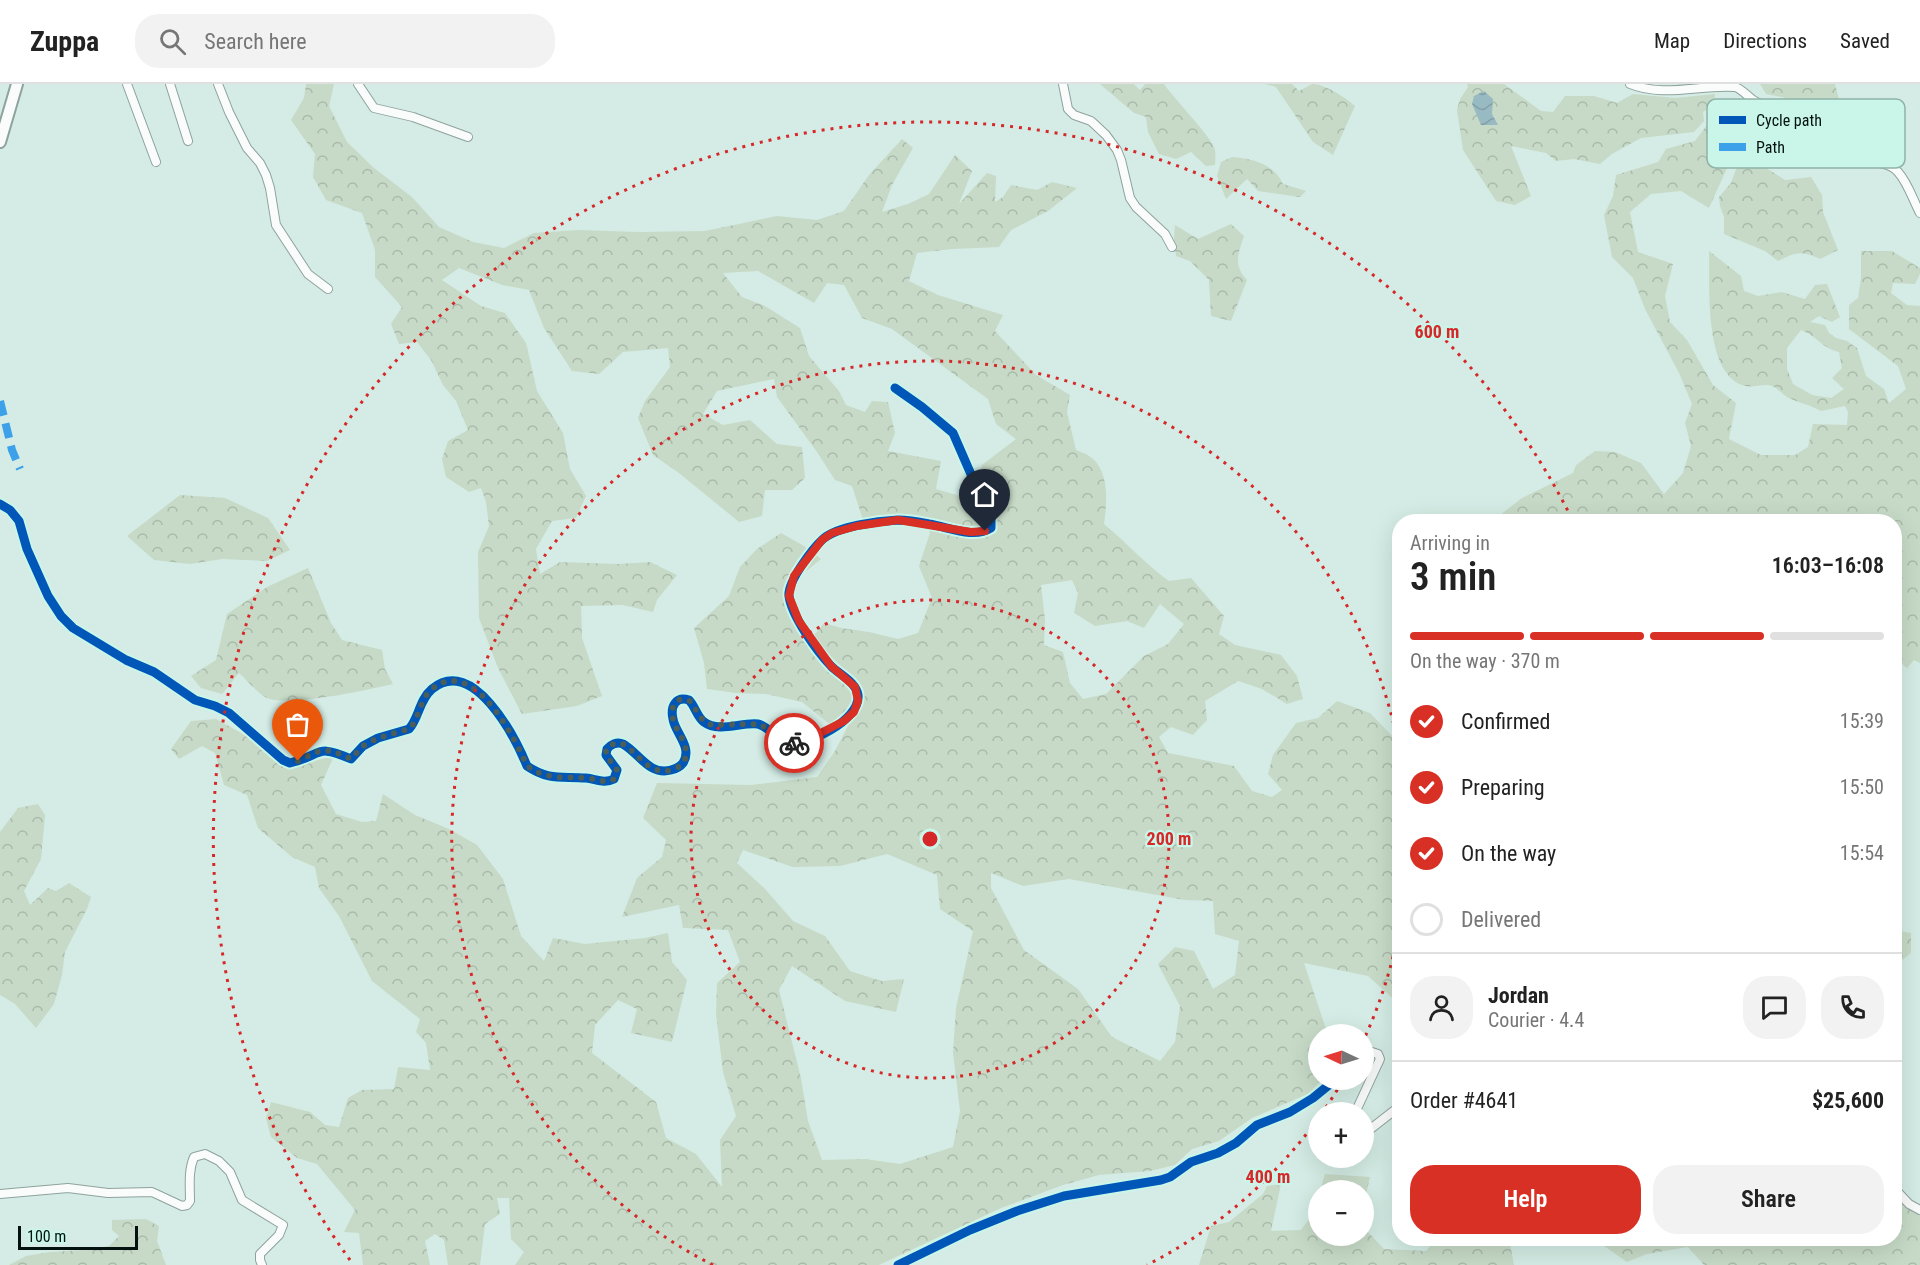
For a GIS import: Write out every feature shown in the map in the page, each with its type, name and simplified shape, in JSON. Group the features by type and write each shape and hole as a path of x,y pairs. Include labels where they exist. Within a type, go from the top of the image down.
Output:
{"street":[{"path":"0,142 17,84"},
{"path":"127,84 156,162"},
{"path":"170,84 188,141"},
{"path":"218,84 247,148 260,163 266,175 276,225 308,274 328,289"},
{"path":"358,84 374,108 413,117 468,137"},
{"path":"1063,84 1068,109 1074,115 1091,121 1106,135 1117,150 1126,175 1130,198 1136,207 1165,234 1172,247"},
{"path":"1630,84 1640,88 1656,89 1723,84 1737,87 1753,99"},
{"path":"1892,168 1899,173 1920,213"},
{"path":"0,504 10,510 19,522 27,549 48,596 61,616 73,628 126,660 154,672 195,700 229,713 283,760 290,763 321,751 330,750 351,759 363,746 378,738 409,729 421,703 434,687 445,682 458,681 482,694 516,742 527,766 549,777 584,778 607,783 617,774 617,770 606,755 606,749 610,745 623,744 641,761 656,769 667,771 683,763 684,744 673,721 672,712 673,705 677,700 683,698 689,700 704,722 712,725 760,724 783,741 794,743 803,742 820,734 844,721 854,712 858,695 855,687 820,653 799,621 789,596 794,576 822,540 832,533 857,526 898,520 971,532 991,528 991,515 953,433 895,388"},
{"path":"1374,1053 1378,1054 1380,1059 1374,1072"},
{"path":"897,1265 970,1230 1017,1211 1064,1196 1170,1177 1191,1162 1218,1153 1236,1143 1257,1125 1290,1112 1323,1090"},
{"path":"1374,1126 1392,1112"},
{"path":"0,1194 68,1188 108,1193 152,1192 182,1206 187,1205 190,1201 190,1168 194,1157 205,1154 219,1161 230,1172 242,1200 283,1225 279,1235 260,1254 262,1265"},
{"path":"1902,1197 1920,1210"}],"green space":[{"path":"306,84 334,84 329,106 347,142 374,168 412,197 439,227 473,242 504,248 534,233 578,230 705,231 777,216 817,220 844,211 869,175 902,139 913,148 892,185 882,212 908,204 929,194 955,155 972,171 959,204 987,173 996,176 995,202 1003,197 1011,185 1037,190 1052,182 1077,188 1048,211 1011,230 999,247 917,253 909,281 938,295 1003,315 995,331 1036,375 1070,395 1067,412 1076,450 1096,462 1104,478 1106,506 1104,524 1169,581 1191,578 1224,616 1219,634 1235,645 1281,655 1297,676 1303,699 1287,704 1262,689 1238,681 1205,701 1207,720 1193,735 1171,727 1159,737 1168,753 1234,766 1252,791 1272,797 1282,790 1268,774 1273,755 1296,723 1318,718 1337,701 1370,713 1392,736 1392,998 1368,976 1304,963 1324,1024 1308,1024 1308,1090 1312,1090 1308,1094 1252,1118 1219,1141 1192,1149 1175,1165 1150,1171 1099,1175 1063,1185 1001,1208 879,1265 515,1265 524,1252 511,1239 509,1198 497,1198 500,1214 485,1224 480,1265 448,1265 444,1240 435,1234 425,1241 430,1265 363,1265 359,1233 344,1232 355,1210 317,1164 297,1158 271,1137 266,1118 271,1102 310,1112 325,1125 339,1127 348,1098 362,1090 394,1089 398,1067 430,1070 426,1043 416,1032 420,1019 372,981 339,916 319,888 315,867 292,857 258,828 247,795 224,785 215,753 202,746 179,759 171,749 191,721 216,719 243,734 286,768 334,756 321,785 336,814 362,822 376,821 383,794 415,815 449,829 477,845 503,879 521,936 544,961 553,938 585,944 645,938 668,933 672,962 687,980 672,1042 631,1033 637,1009 618,1000 595,1025 592,1053 656,1102 666,1138 696,1154 722,1187 720,1140 736,1116 723,1072 716,1014 717,983 740,962 728,930 683,928 679,905 622,917 637,878 662,857 666,840 643,818 657,783 751,785 817,777 835,751 849,724 828,723 802,702 766,694 707,689 704,663 694,628 729,596 740,567 757,549 781,533 821,559 793,582 785,584 786,601 789,608 795,621 810,640 824,623 898,639 918,633 932,598 919,566 930,533 925,520 864,523 852,486 835,480 777,397 774,379 717,391 703,414 723,425 750,420 777,444 802,447 805,478 792,490 765,490 762,516 739,522 653,455 638,418 645,401 670,367 668,348 623,352 599,374 572,371 544,328 529,290 502,285 459,268 442,280 481,306 505,313 526,343 537,391 563,433 570,469 586,496 576,518 552,521 536,549 540,574 560,562 619,564 650,562 677,575 657,600 653,612 623,605 581,606 582,638 602,696 577,706 522,714 498,668 479,618 478,552 489,526 486,502 481,488 469,492 446,477 442,459 448,441 468,430 456,401 443,385 431,360 417,342 399,344 391,324 402,307 375,277 375,250 362,213 326,200 313,177 315,154 291,120 304,98","holes":["758,271 814,303 827,283 844,285 862,318 892,329 988,399 996,424 1016,439 982,465 978,484 988,518 977,501 936,489 941,461 888,451 895,433 888,402 872,401 865,412 846,405 839,391 809,356 800,328 765,306 742,297 723,273","1072,580 1078,593 1074,613 1095,626 1127,621 1144,628 1160,604 1184,624 1168,644 1144,656 1106,694 1083,699 1070,683 1063,652 1044,645 1045,620 1041,585","743,850 793,867 840,866 887,854 937,875 940,909 973,931 956,1008 953,1053 960,1111 953,1147 900,1164 865,1159 822,1160 808,1121 801,1078 779,990 792,966 845,1001 896,1012 904,979 881,981 850,971 825,936 793,921 765,889 737,863","991,873 1023,886 1069,879 1185,900 1213,901 1215,934 1239,941 1235,975 1213,989 1194,951 1175,947 1158,964 1180,1006 1175,1042 1160,1061 1112,1037 1078,989 1024,950 991,888"]},
{"path":"1100,84 1134,84 1140,90 1145,84 1164,84 1212,144 1215,152 1215,165 1206,166 1191,152 1176,159 1159,154 1148,132 1146,117 1134,113"},
{"path":"1265,84 1292,84 1299,91 1312,84 1323,86 1355,106 1333,155 1313,142 1276,87"},
{"path":"1467,84 1504,84 1541,111 1553,112 1565,96 1594,96 1617,103 1633,94 1675,98 1715,94 1715,99 1707,99 1707,109 1703,112 1704,121 1694,132 1641,138 1612,154 1600,164 1574,159 1556,161 1546,153 1511,146 1531,196 1515,205 1496,201 1463,150 1457,110 1460,99 1468,87"},
{"path":"1760,84 1835,84 1839,99 1787,99 1766,94"},
{"path":"1707,125 1707,168 1727,168 1709,208 1681,191 1651,194 1630,212 1638,252 1673,264 1665,296 1670,322 1687,340 1713,385 1736,403 1729,439 1761,455 1795,455 1808,447 1813,424 1847,425 1848,412 1845,406 1821,411 1787,397 1772,386 1745,386 1731,378 1722,365 1715,347 1710,306 1709,251 1741,276 1744,291 1758,296 1782,292 1805,299 1815,285 1827,284 1840,317 1832,322 1819,316 1810,322 1825,325 1829,333 1857,348 1866,376 1884,389 1889,403 1906,389 1898,366 1849,329 1849,305 1858,298 1861,251 1892,251 1920,268 1915,284 1893,283 1891,293 1907,305 1920,306 1920,663 1914,660 1907,668 1902,664 1902,514 1501,514 1522,498 1573,473 1576,465 1595,451 1615,452 1641,463 1664,494 1683,473 1691,446 1685,423 1692,404 1679,373 1645,309 1633,278 1612,257 1604,215 1613,196 1616,175 1658,162 1666,149 1695,141","holes":["1801,330 1839,352 1842,368 1832,378 1844,389 1831,398 1812,395 1793,384 1787,369 1787,348"]},
{"path":"1232,157 1262,163 1274,171 1283,184 1306,191 1300,197 1258,191 1247,179 1226,199 1217,176 1221,162"},
{"path":"1736,168 1766,168 1785,180 1811,177 1822,195 1823,212 1838,250 1820,259 1799,253 1778,261 1765,251 1724,234 1724,217 1719,197 1731,183"},
{"path":"1231,224 1244,236 1238,264 1247,280 1231,321 1211,316 1209,280 1190,261 1176,256 1174,239 1175,225 1198,239"},
{"path":"180,495 225,498 268,518 290,550 267,561 222,559 190,564 154,560 127,536"},
{"path":"308,568 331,623 342,640 382,650 385,669 393,684 329,697 278,700 267,698 239,673 222,694 201,688 191,676 216,660 227,614 267,587"},
{"path":"38,804 45,815 41,859 24,891 30,905 48,888 56,891 69,883 91,897 65,952 62,975 54,1004 36,1028 15,1004 0,995 0,832 18,808"},
{"path":"1902,931 1911,933 1911,953 1902,960"},
{"path":"1325,1174 1370,1177 1369,1180 1323,1180"},
{"path":"1281,1184 1271,1231 1301,1230 1308,1221 1308,1246 1374,1246 1374,1238 1384,1249 1426,1251 1430,1246 1510,1246 1514,1265 1199,1265 1211,1226 1229,1222 1263,1194 1267,1186"},
{"path":"1902,1200 1910,1209 1920,1214 1920,1265 1704,1265 1688,1247 1647,1254 1627,1262 1604,1246 1902,1246"},
{"path":"146,1219 159,1226 157,1241 166,1265 9,1265 26,1256 109,1246 119,1236 112,1230 112,1220"}],"water":[{"path":"1484,91 1493,99 1492,114 1498,125 1481,125 1472,104 1474,96"}],"marked path":[{"path":"0,401 12,450 20,469"}],"cycle path":[{"path":"0,504 10,510 19,521 27,549 48,596 61,616 73,628 126,660 154,672 195,700 229,713 283,760 290,763 325,751 351,759 363,746 378,738 409,729 428,693 447,681 462,683 477,691 490,704 513,737 527,766 549,776 607,781 614,779 617,770 606,755 607,749 616,743 629,748 656,770 671,770 682,764 686,751 672,714 673,706 681,699 689,700 702,720 710,725 723,727 758,724 784,741 793,742 817,737 841,723 851,714 857,704 857,690 851,682 831,666 812,643 795,614 789,596 792,582 807,557 830,534 859,525 898,520 969,532 991,528 991,515 953,433 895,388"},
{"path":"898,1265 970,1230 1017,1211 1064,1196 1170,1177 1191,1162 1218,1153 1236,1143 1257,1125 1290,1112 1323,1090"}],"way so far":[{"path":"298,761 321,751 330,750 351,759 363,746 378,738 409,729 421,703 434,687 445,682 458,681 482,694 516,742 527,766 549,777 584,778 607,783 614,779 617,770 606,755 606,749 618,743 623,744 641,761 656,769 667,771 677,768 683,763 684,744 673,721 672,712 673,705 677,700 683,698 694,705 704,722 712,725 732,726 760,724 783,741 794,743"}],"route":[{"path":"794,743 803,742 844,721 854,712 858,701 855,687 820,653 799,621 789,596 794,576 822,540 832,533 857,526 898,520 971,532 985,531"}]}
